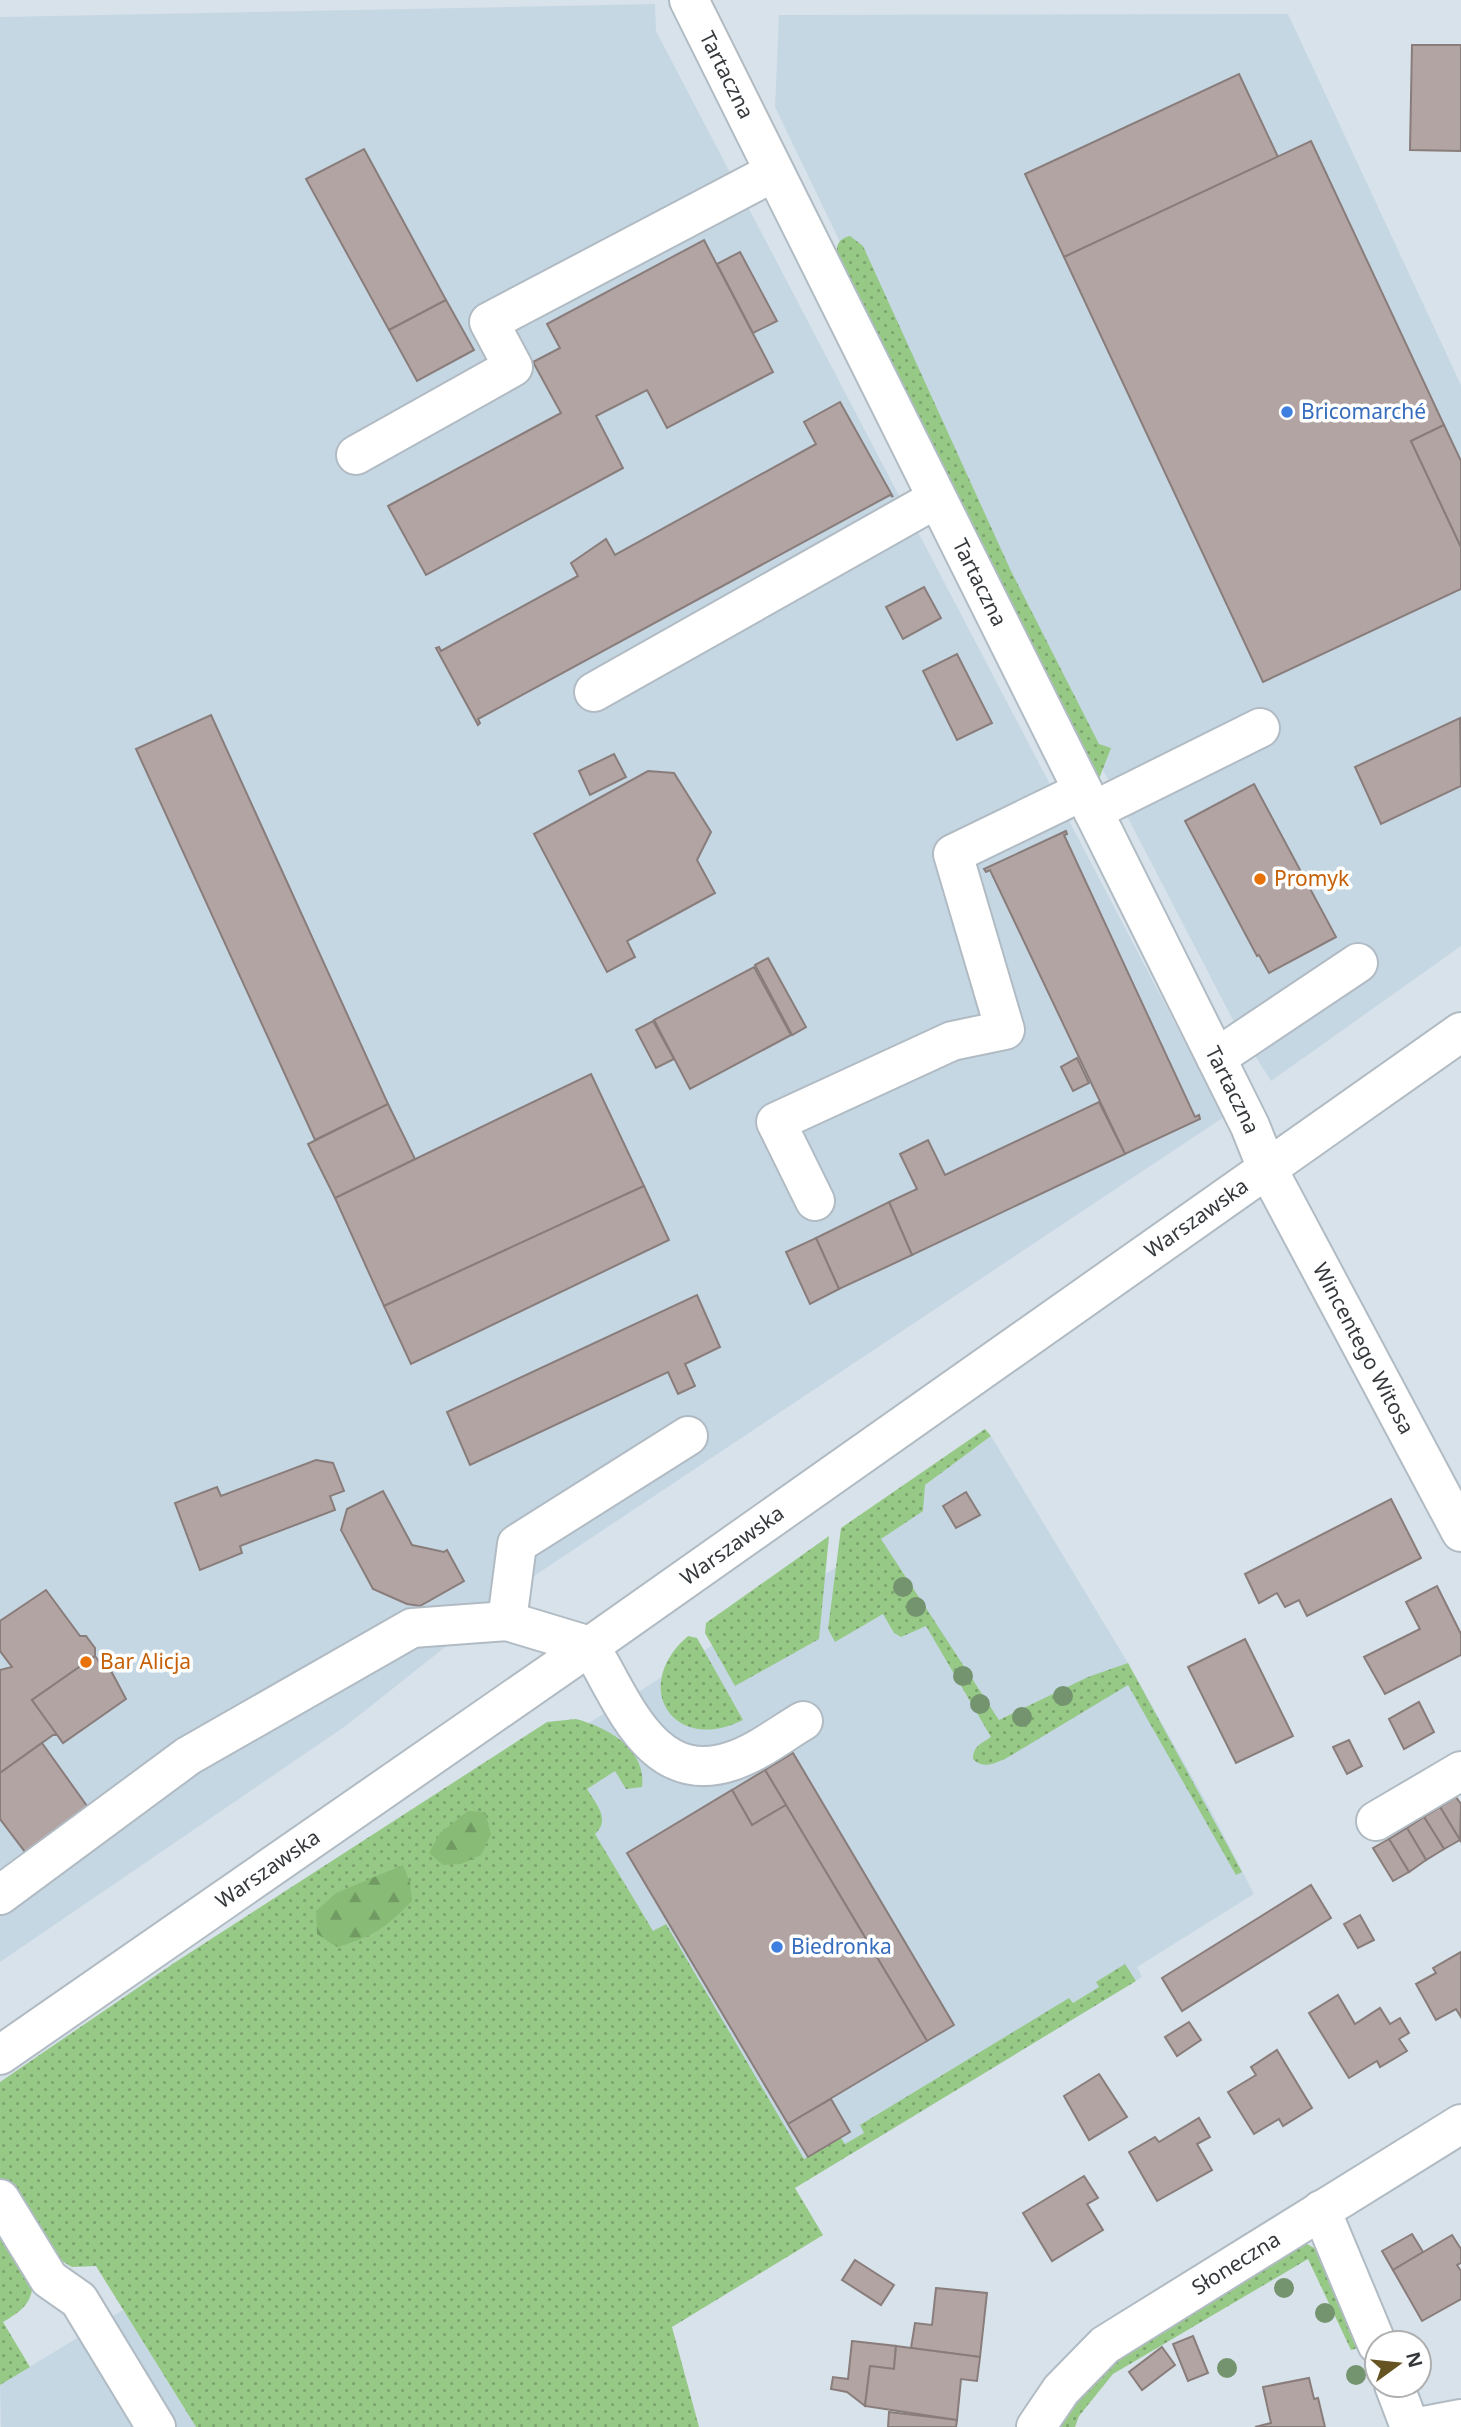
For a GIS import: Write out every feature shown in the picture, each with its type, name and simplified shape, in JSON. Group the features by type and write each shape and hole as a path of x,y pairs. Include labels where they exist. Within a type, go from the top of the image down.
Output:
{"street":[{"name":"Tartaczna","path":"689,0 1216,1058 1266,1166"},
{"path":"356,455 513,367 489,323 774,172"},
{"path":"594,692 936,499"},
{"path":"815,1200 776,1122 952,1041 1005,1030 953,854 1088,801 1260,728"},
{"path":"1216,1058 1358,963"},
{"name":"Warszawska","path":"0,2055 590,1646 1266,1166 1461,1031"},
{"name":"Wincentego Witosa","path":"1266,1166 1461,1532"},
{"path":"507,1621 517,1544 688,1436"},
{"path":"0,1895 188,1756 412,1628 507,1621 590,1646 639,1730 652,1747 670,1759 694,1767 736,1760 803,1721"},
{"path":"1376,1821 1461,1770"},
{"name":"Słoneczna","path":"1036,2427 1061,2390 1105,2345 1461,2124"},
{"path":"0,2199 49,2279 79,2300 156,2427"},
{"path":"1321,2210 1371,2329"},
{"path":"1399,2399 1410,2427"},
{"path":"1419,2427 1461,2419"}],"shaded area":[{"path":"655,4 656,31 1224,1117 537,1574 347,1725 0,1962 0,17"},
{"path":"1288,14 1461,385 1461,946 1271,1081 1235,1024 982,537 775,107 779,15"},
{"path":"991,1436 1128,1663 1209,1807 1254,1894 1137,1967 1142,1977 794,2188 538,1755 881,1539 925,1485"},
{"path":"123,2310 196,2427 1,2427 0,2385"}],"green space":[{"path":"850,236 863,246 1011,571 1099,744 1111,748 1099,779 836,257 840,241"},
{"path":"985,1429 991,1436 925,1485 923,1511 881,1539 999,1720 1088,1677 1128,1663 1242,1872 1236,1875 1128,1685 1005,1759 984,1765 973,1759 973,1755 979,1745 991,1737 926,1626 901,1637 894,1633 883,1614 835,1642 828,1629 841,1528"},
{"path":"829,1536 819,1639 735,1686 705,1633 706,1623"},
{"path":"688,1636 697,1638 743,1720 718,1729 697,1729 680,1722 668,1710 661,1694 662,1676 671,1656"},
{"path":"576,1719 612,1734 622,1742 638,1761 642,1773 642,1787 626,1789 615,1771 587,1789 602,1817 600,1828 595,1834 653,1931 666,1924 804,2159 841,2138 845,2144 864,2133 860,2125 1069,1998 1073,2003 1099,1987 1096,1982 1125,1964 1136,1981 795,2188 823,2235 672,2327 699,2427 196,2427 96,2266 72,2267 55,2257 0,2178 0,2082 174,1963 547,1722"},
{"path":"468,1811 485,1812 491,1834 481,1855 461,1864 443,1865 429,1853 440,1833"},
{"path":"403,1865 410,1882 412,1901 386,1925 369,1935 337,1947 317,1934 316,1911 336,1893"},
{"path":"0,2224 33,2279 29,2300 16,2314 3,2322 30,2367 0,2385"},
{"path":"1307,2244 1316,2249 1361,2347 1351,2350 1308,2259 1113,2374 1079,2416 1075,2427 1055,2427 1099,2370 1296,2245"}],"building":[{"path":"1412,45 1461,45 1461,151 1410,150"},
{"path":"1239,74 1278,157 1064,257 1025,174"},
{"name":"Bricomarché","path":"1311,141 1444,425 1411,441 1461,547 1461,589 1263,682 1064,257"},
{"path":"364,149 446,300 389,330 306,179"},
{"path":"704,240 773,372 667,428 647,390 596,416 623,468 426,575 388,506 561,413 533,362 560,348 547,324"},
{"path":"740,252 777,321 753,333 717,264"},
{"path":"446,300 474,350 417,381 389,330"},
{"path":"840,402 893,497 890,495 478,719 478,725 436,648 439,647 441,651 578,576 571,563 606,539 615,555 816,444 804,422"},
{"path":"1444,425 1461,461 1461,547 1411,441"},
{"path":"924,587 941,618 903,639 886,607"},
{"path":"957,654 992,723 957,740 923,671"},
{"path":"211,715 388,1104 315,1140 136,749"},
{"path":"1460,718 1461,786 1381,824 1355,767"},
{"path":"614,754 626,777 590,795 579,771"},
{"path":"648,771 674,773 711,832 697,860 715,893 627,941 635,957 607,972 534,834"},
{"name":"Promyk","path":"1254,784 1336,937 1269,973 1259,955 1257,956 1185,821"},
{"path":"1066,831 1067,834 1064,835 1195,1117 1199,1115 1200,1119 1125,1154 990,870 986,872 984,869"},
{"path":"768,958 806,1027 792,1035 755,965"},
{"path":"754,967 791,1035 690,1089 654,1020"},
{"path":"653,1021 674,1059 656,1068 636,1030"},
{"path":"1077,1058 1089,1083 1073,1091 1061,1067"},
{"path":"591,1074 644,1186 384,1306 335,1198"},
{"path":"1099,1102 1125,1154 912,1255 889,1202 917,1189 900,1154 928,1140 945,1175"},
{"path":"388,1104 415,1159 335,1198 308,1144"},
{"path":"644,1186 669,1240 411,1364 384,1306"},
{"path":"889,1202 912,1255 839,1289 816,1238"},
{"path":"816,1238 839,1289 810,1304 786,1252"},
{"path":"697,1295 720,1347 685,1364 695,1386 678,1394 668,1372 470,1465 447,1412"},
{"path":"316,1460 333,1463 344,1491 330,1496 335,1510 240,1546 242,1553 200,1570 175,1503 217,1487 221,1496"},
{"path":"383,1491 412,1545 444,1552 447,1550 464,1581 420,1606 407,1604 373,1589 341,1530 347,1509"},
{"path":"966,1492 980,1515 956,1528 943,1506"},
{"path":"1391,1499 1421,1558 1307,1616 1299,1600 1285,1607 1277,1593 1259,1603 1245,1574"},
{"path":"1437,1586 1461,1634 1461,1655 1385,1694 1364,1657 1420,1629 1406,1602"},
{"path":"46,1590 80,1636 86,1636 95,1648 95,1656 32,1700 58,1735 53,1735 0,1773 0,1670 12,1667 0,1651 0,1621"},
{"path":"1245,1639 1293,1736 1236,1763 1188,1667"},
{"path":"95,1656 104,1668 110,1669 126,1699 63,1743 32,1700"},
{"path":"1419,1702 1434,1732 1404,1749 1389,1719"},
{"path":"1349,1740 1362,1766 1347,1774 1333,1747"},
{"path":"42,1743 97,1820 35,1865 0,1819 0,1773"},
{"path":"793,1753 954,2025 927,2041 765,1770"},
{"path":"765,1770 786,1805 752,1825 732,1790"},
{"name":"Biedronka","path":"732,1790 752,1825 786,1805 927,2041 788,2124 627,1853"},
{"path":"1456,1797 1461,1804 1460,1840 1440,1807"},
{"path":"1440,1807 1460,1840 1444,1849 1424,1817"},
{"path":"1424,1817 1444,1849 1426,1860 1407,1828"},
{"path":"1407,1828 1426,1860 1409,1872 1389,1839"},
{"path":"1389,1839 1409,1872 1393,1881 1373,1848"},
{"path":"1311,1885 1331,1918 1182,2011 1162,1978"},
{"path":"1360,1915 1374,1940 1358,1948 1344,1924"},
{"path":"1461,1952 1461,2017 1456,2009 1436,2020 1416,1984 1436,1973 1433,1968"},
{"path":"1338,1995 1355,2024 1380,2008 1390,2024 1400,2018 1409,2033 1399,2039 1407,2051 1380,2067 1377,2061 1349,2078 1309,2013"},
{"path":"1189,2022 1201,2040 1177,2056 1165,2037"},
{"path":"1277,2050 1312,2108 1283,2126 1279,2119 1254,2134 1228,2092 1256,2075 1251,2067"},
{"path":"1099,2074 1127,2117 1089,2140 1064,2096"},
{"path":"831,2099 850,2132 808,2157 788,2124"},
{"path":"1199,2118 1210,2137 1197,2144 1212,2170 1157,2201 1129,2152 1155,2137 1159,2142"},
{"path":"1084,2176 1098,2198 1087,2204 1103,2230 1052,2261 1023,2213"},
{"path":"1412,2234 1423,2252 1393,2270 1382,2251"},
{"path":"1452,2235 1461,2249 1461,2263 1457,2265 1461,2271 1461,2299 1422,2321 1393,2270"},
{"path":"855,2260 894,2285 881,2305 842,2280"},
{"path":"936,2288 987,2293 980,2357 911,2348 915,2323 932,2325"},
{"path":"1193,2336 1208,2373 1188,2381 1173,2344"},
{"path":"852,2341 896,2346 894,2369 870,2366 865,2406 847,2392 831,2389 833,2377 848,2379"},
{"path":"896,2346 980,2357 977,2381 961,2379 957,2420 865,2406 870,2366 894,2369"},
{"path":"1162,2347 1175,2365 1142,2390 1129,2372"},
{"path":"1309,2378 1314,2399 1318,2398 1325,2427 1255,2427 1271,2423 1263,2387"},
{"path":"889,2412 957,2420 956,2427 888,2427"}],"place":[{"name":"Bricomarché","path":"1287,412"},
{"name":"Promyk","path":"1260,879"},
{"name":"Bar Alicja","path":"86,1662"},
{"name":"Biedronka","path":"777,1947"}]}
